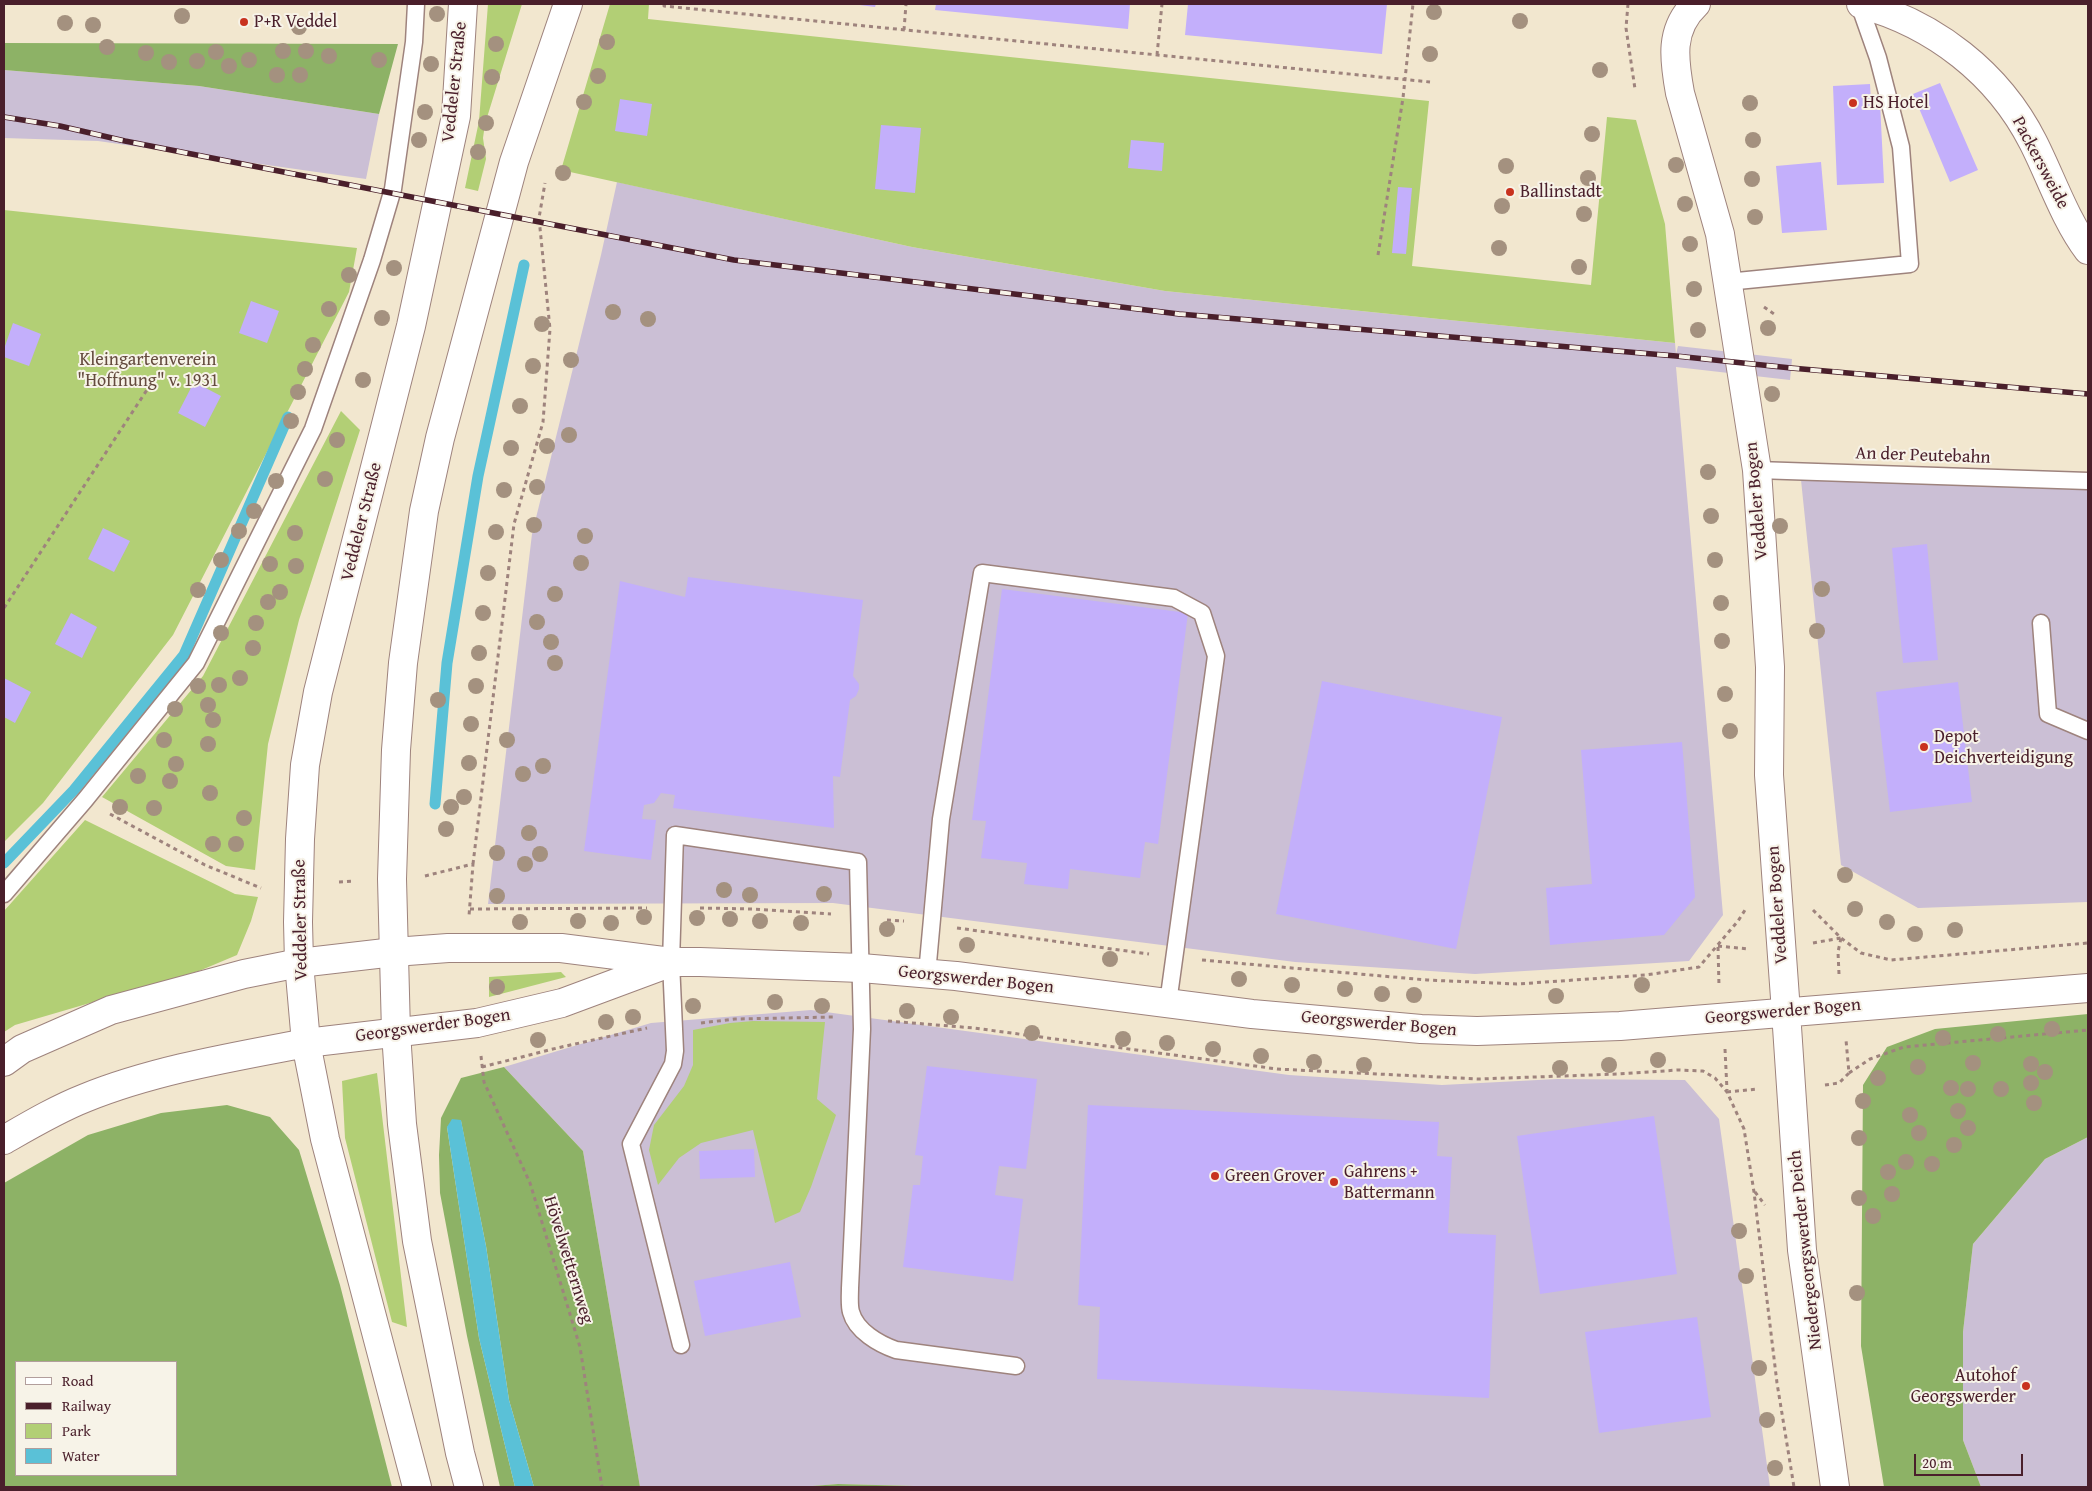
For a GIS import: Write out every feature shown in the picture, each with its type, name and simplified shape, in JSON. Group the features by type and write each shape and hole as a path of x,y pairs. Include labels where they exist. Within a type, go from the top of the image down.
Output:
{"main road":[{"name":"Veddeler Straße","path":"417,1487 325,1139 306,1043 299,963 300,845 305,765 318,692 411,326 456,116 463,4"},
{"path":"469,1487 460,1453 417,1241 402,1124 396,1032 392,879 396,750 403,663 424,511 442,428 514,162 568,4"},
{"name":"Veddeler Bogen","path":"1696,4 1685,14 1678,28 1675,45 1675,70 1720,234 1756,470 1770,667 1769,775 1786,1012"},
{"name":"Packersweide","path":"1860,4 1882,10 1918,25 1973,63 1994,85 2033,140 2069,216 2088,250"},
{"name":"Georgswerder Bogen","path":"4,1062 22,1050 111,1010 244,974 299,963 394,952 469,947 561,948 671,962 727,962 861,968 927,974 1252,1014 1411,1028 1477,1031 1620,1026 2088,988"},
{"name":"Georgswerder Bogen","path":"4,1140 85,1098 126,1084 224,1059 306,1043 476,1023 562,1003 671,962"},
{"name":"Niedergeorgswerder Deich","path":"1786,1012 1802,1250 1835,1487"}],"lane":[{"path":"4,894 85,800 196,663 313,429 372,260 393,189 414,42 416,4"},
{"path":"1727,282 1910,264 1901,148 1878,58 1860,4"},
{"name":"An der Peutebahn","path":"1756,470 2088,481"},
{"path":"927,974 942,818 982,573 1174,598 1202,613 1216,656 1168,1003"},
{"path":"2041,622 2048,714 2088,732"},
{"path":"681,1345 631,1144 673,1064 675,1051 671,962 675,836 858,862 862,1018 850,1288 851,1312 857,1322 872,1338 882,1345 896,1350 1016,1366"}],"path":[{"path":"664,4 664,6 1430,82"},
{"path":"904,30 906,4"},
{"path":"1156,55 1162,4"},
{"path":"1378,255 1404,80 1412,4"},
{"path":"1628,4 1626,28 1635,89"},
{"path":"469,918 514,524 543,422 550,328 539,218"},
{"path":"4,608 160,370"},
{"path":"85,800 205,865 260,888"},
{"path":"420,877 474,864"},
{"path":"339,882 355,881"},
{"path":"470,909 754,909 859,916 931,924 1175,958 1426,980 1517,984 1684,970 1699,967 1738,921"},
{"path":"1829,927 1861,953 1891,960 2088,943"},
{"path":"1810,943 1842,938"},
{"path":"1839,970 1838,952 1842,938"},
{"path":"1718,946 1758,949"},
{"path":"1718,946 1719,986"},
{"path":"482,1067 641,1029 734,1019 810,1016 862,1018 974,1028 1297,1071 1479,1079 1703,1071 1715,1078 1727,1092 1744,1128 1750,1159 1777,1383 1794,1487"},
{"path":"1825,1085 1839,1082 1849,1073 1870,1060 1904,1047 2088,1030"},
{"name":"Hövelwetternweg","path":"480,1050 484,1082 530,1183 580,1347 602,1487"},
{"path":"1725,1050 1727,1092"},
{"path":"1847,1050 1849,1073"},
{"path":"1727,1092 1752,1090"}],"shaded area":[{"path":"4,70 199,86 379,114 366,179 98,141 4,138"},
{"path":"617,182 912,247 1165,291 1675,343 1676,354 1678,346 1792,359 1790,380 1676,367 1723,915 1689,961 1475,974 1295,962 833,903 488,904 532,534 601,255"},
{"path":"1801,480 2088,490 2088,902 1918,908 1841,865"},
{"path":"811,1010 1289,1075 1442,1085 1557,1079 1685,1080 1719,1119 1770,1487 952,1487 838,1484 800,1487 640,1487 583,1151 504,1067 651,1023"},
{"name":"Autohof Georgswerder","path":"2088,1137 2088,1487 1981,1487 1963,1440 1963,1332 1973,1244 2045,1159"}],"green space":[{"path":"488,4 522,4 485,124 483,138 486,159 478,191 465,188 479,121"},
{"path":"610,4 649,4 648,19 1429,101 1412,266 1591,285 1607,117 1636,120 1665,224 1675,343 1165,291 912,247 561,170"},
{"path":"4,43 398,44 379,114 199,86 4,70"},
{"name":"Kleingartenverein \"Hoffnung\" v. 1931","path":"4,210 357,248 349,292 173,635 43,803 4,842"},
{"path":"341,411 360,430 299,620 268,744 255,870 226,866 102,797 203,676"},
{"path":"85,820 235,894 258,897 251,921 237,955 199,971 15,1025 4,1032 4,911"},
{"path":"561,972 566,977 489,997 489,977"},
{"path":"2088,1014 2088,1137 2045,1159 1973,1244 1963,1332 1963,1440 1981,1487 1884,1487 1861,1346 1863,1085 1887,1047 1935,1029"},
{"path":"753,1021 825,1022 817,1099 836,1115 811,1187 800,1212 775,1223 753,1130 701,1143 679,1158 658,1185 649,1150 654,1125 684,1086 693,1065 693,1030"},
{"path":"504,1067 583,1151 640,1487 534,1487 509,1400 486,1246 461,1121 447,1127 479,1338 515,1487 500,1487 467,1336 440,1193 439,1155 441,1118 461,1078"},
{"path":"377,1073 407,1327 392,1322 345,1138 342,1081"},
{"path":"227,1105 270,1117 299,1150 340,1285 392,1487 4,1487 4,1183 88,1135 161,1113"},
{"path":"838,1484 952,1487 800,1487"}],"water":[{"path":"452,1119 461,1120 486,1246 509,1400 534,1487 515,1487 479,1338 447,1127"}],"building":[{"path":"852,4 876,4 875,7"},
{"path":"936,4 1130,4 1128,29 935,10"},
{"path":"1188,4 1387,4 1382,54 1185,35"},
{"path":"1940,83 1978,170 1950,182 1913,94"},
{"path":"1870,84 1871,103 1880,103 1884,183 1837,185 1833,86"},
{"path":"620,99 652,104 647,136 615,131"},
{"path":"881,125 921,128 915,193 875,189"},
{"path":"1131,140 1164,143 1162,171 1128,168"},
{"path":"1821,162 1827,230 1782,233 1776,166"},
{"path":"1398,187 1412,188 1406,254 1392,253"},
{"path":"251,301 279,311 267,343 239,333"},
{"path":"13,323 41,334 29,366 4,357 4,349"},
{"path":"194,382 221,396 205,427 178,413"},
{"path":"103,528 130,541 114,572 88,559"},
{"path":"1927,544 1938,660 1903,663 1892,548"},
{"path":"688,577 863,600 853,676 859,684 859,689 856,696 850,700 840,777 833,776 834,828 673,808 675,795 661,793 654,803 644,805 642,819 656,820 651,860 584,851 620,581 685,597"},
{"path":"1002,589 1188,613 1158,844 1145,842 1140,878 1070,869 1068,889 1024,884 1027,863 981,858 986,821 972,820"},
{"path":"71,613 97,627 82,658 55,644"},
{"path":"4,678 31,692 15,723 4,717"},
{"path":"1322,681 1502,717 1456,949 1276,914"},
{"name":"Depot Deichverteidigung","path":"1958,682 1972,802 1890,812 1876,692"},
{"path":"1682,742 1695,897 1664,935 1550,945 1546,888 1592,884 1581,750"},
{"path":"927,1066 1037,1079 1026,1169 999,1166 995,1195 1023,1199 1013,1281 903,1267 913,1185 920,1185 923,1156 915,1155"},
{"path":"1088,1105 1439,1122 1437,1156 1452,1157 1448,1233 1496,1235 1489,1398 1097,1379 1100,1307 1078,1305"},
{"path":"1654,1116 1677,1274 1540,1294 1517,1136"},
{"path":"754,1149 755,1177 700,1179 699,1151"},
{"path":"790,1262 801,1317 705,1336 694,1281"},
{"path":"1697,1317 1711,1417 1599,1433 1585,1332"}],"waterway":[{"path":"435,804 447,663 478,476 524,265"},
{"path":"4,863 74,790 184,655 288,417"}],"railway":[{"path":"4,117 60,126 125,141 734,260 1179,314 1676,356 2088,394"}],"place":[{"name":"P+R Veddel","path":"244,22"},
{"name":"HS Hotel","path":"1853,103"},
{"name":"Ballinstadt","path":"1510,192"},
{"name":"Depot Deichverteidigung","path":"1924,747"},
{"name":"Green Grover","path":"1215,1176"},
{"name":"Gahrens + Battermann","path":"1334,1182"},
{"name":"Autohof Georgswerder","path":"2026,1386"}]}
